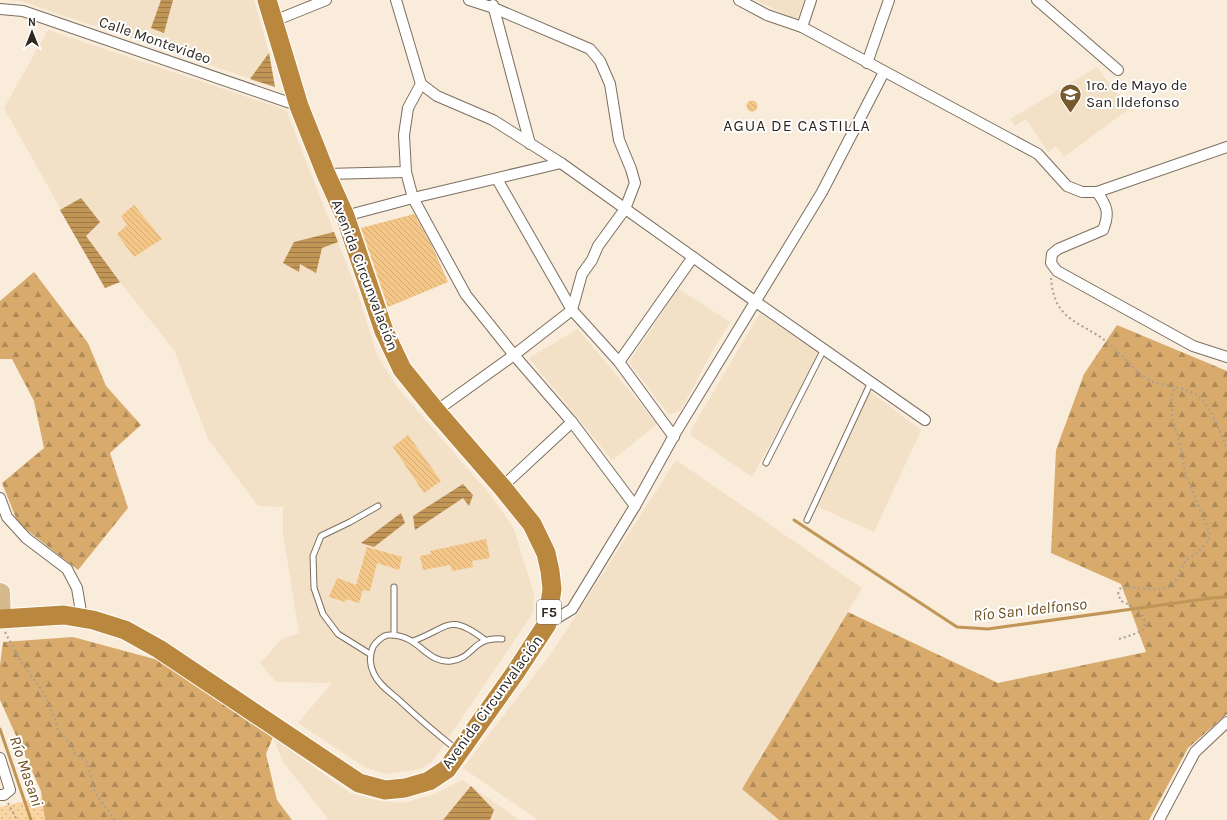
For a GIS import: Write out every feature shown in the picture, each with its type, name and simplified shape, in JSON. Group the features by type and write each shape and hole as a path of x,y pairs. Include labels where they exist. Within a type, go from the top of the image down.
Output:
{"highway":[{"name":"Avenida Circunvalación","path":"1,619 64,615 93,620 125,630 159,649 359,782 385,790 405,788 429,781 446,769 515,674 547,624 552,589 550,571 546,553 532,524 436,411 402,368 384,331 345,216 326,174 300,106 267,0"}],"main road":[{"path":"0,591 2,592 1,619"}],"street":[{"path":"274,21 326,0"},
{"path":"396,0 420,84 437,96 493,120 561,163 925,420"},
{"path":"436,411 514,356 572,310 582,274 592,260 598,246 625,208 635,183 619,140 610,84 600,61 590,49 493,4 469,0"},
{"path":"739,0 767,15 802,27 1038,154 1068,186 1082,192 1097,192 1227,147"},
{"path":"802,27 810,0"},
{"path":"867,63 889,0"},
{"path":"1037,0 1118,70"},
{"path":"493,4 530,144"},
{"name":"Calle Montevideo","path":"0,8 23,11 300,106"},
{"path":"547,624 572,609 635,506 674,437 822,192 884,72"},
{"path":"420,84 408,108 404,135 406,172 413,198 466,296 514,356 572,422 635,506"},
{"path":"345,216 413,198 561,163"},
{"path":"326,174 406,172"},
{"path":"497,179 572,310 619,362 674,437"},
{"path":"1097,192 1106,205 1107,219 1104,230 1058,249 1052,254 1052,262 1057,271 1193,346 1227,357"},
{"path":"619,362 693,256"},
{"path":"502,487 572,422"},
{"path":"0,498 7,517 26,538 67,569 77,588 82,618"},
{"path":"1159,820 1195,752 1227,722"},
{"path":"0,758 10,790 2,795"}],"lane":[{"path":"766,463 824,350"},
{"path":"807,520 871,382"},
{"path":"370,654 338,634 323,614 314,588 313,556 322,536 378,506"},
{"path":"394,587 394,635"},
{"path":"413,641 427,636 449,624 462,625 472,630 485,640"},
{"path":"459,751 430,728 380,684 373,673 370,654 374,644 387,635 401,636 413,641 437,660 451,661 464,657 485,640 492,638 502,639"}],"path":[{"path":"1052,262 1052,290 1057,304 1065,314 1104,339 1142,376 1154,382 1193,393 1202,399 1218,427 1227,449"},
{"path":"1119,639 1143,630 1145,622 1143,616 1136,608 1121,601 1118,594 1121,587 1130,586 1159,590 1170,587 1176,580 1185,561 1198,552 1208,540 1210,534 1184,470 1183,455 1172,420 1171,401 1174,387"},
{"path":"1,619 5,631 21,662 42,690 56,720 58,730 71,745 75,754 88,762 95,793 115,820"},
{"path":"2,795 17,820"}],"shaded area":[{"path":"5,0 254,0 269,53 275,87 21,1"},
{"path":"161,0 173,0 164,33 151,28"},
{"path":"755,0 804,0 797,20"},
{"path":"48,30 286,110 358,294 377,355 397,387 492,497 514,529 534,594 533,613 432,762 420,769 388,774 366,768 298,723 332,683 276,682 260,663 282,639 299,633 283,534 283,507 258,506 208,439 174,350 120,282 105,288 4,108"},
{"path":"269,53 275,87 250,79"},
{"name":"1ro. de Mayo de San Ildefonso","path":"1097,67 1129,109 1064,157 1056,146 1048,152 1026,119 1015,126 1010,119"},
{"path":"81,198 100,222 86,236 120,282 105,288 60,210"},
{"path":"334,232 338,242 322,248 316,273 300,264 299,272 283,263 294,242"},
{"path":"677,288 730,322 710,355 681,410 669,415 629,362 663,312"},
{"path":"760,313 820,354 752,477 692,436 691,430"},
{"path":"578,329 657,424 612,460 529,358"},
{"path":"869,391 921,430 874,532 816,506"},
{"path":"676,460 862,588 742,789 779,820 538,820 463,768 551,654"},
{"path":"463,484 473,495 469,506 463,498 415,530 413,516"},
{"path":"401,513 405,523 374,547 361,543"},
{"path":"273,737 350,793 380,801 403,803 432,795 462,780 520,820 329,820 283,762"},
{"path":"471,786 494,810 490,820 443,820"},
{"path":"42,797 45,820 0,820 0,807"}],"green space":[{"path":"34,272 88,343 106,386 141,425 110,453 128,508 78,570 18,523 2,483 44,448 34,401 12,359 0,359 0,301"},
{"path":"1117,325 1227,371 1227,714 1188,748 1149,820 779,820 742,789 848,612 998,683 1146,652 1121,584 1051,553 1056,450 1084,374"},
{"path":"73,637 158,660 273,737 266,754 277,800 292,820 45,820 41,791 0,700 0,665 3,642"}],"building":[{"path":"750,101 754,101 756,102 756,110 750,111 747,108 747,104"},
{"path":"134,205 162,239 134,257 117,234 127,225 121,216"},
{"path":"414,214 432,246 448,282 388,307 361,228"},
{"path":"408,435 441,481 424,493 393,447"},
{"path":"486,539 490,558 472,561 473,567 452,571 450,565 423,570 420,556 431,554 430,551"},
{"path":"367,547 402,557 399,570 377,563 370,591 363,590 359,603 346,599 345,602 329,597 337,578 356,585"}],"waterway":[{"name":"Río San Idelfonso","path":"794,520 957,627 988,629 1227,597"},
{"name":"Río Masani","path":"0,729 31,820"}],"place":[{"name":"1ro. de Mayo de San Ildefonso","path":"1071,114"}],"district":[{"name":"AGUA DE CASTILLA","path":"797,125"}]}
